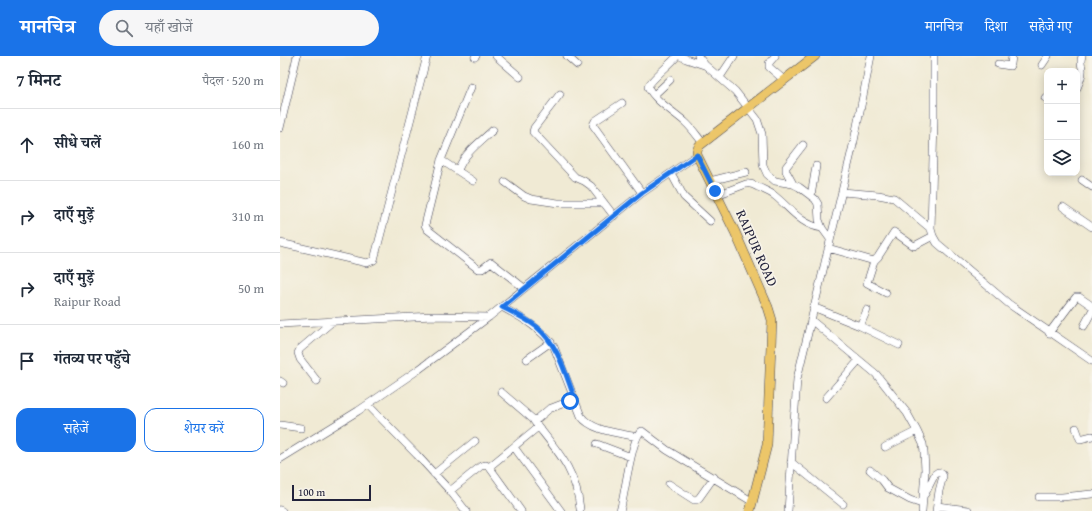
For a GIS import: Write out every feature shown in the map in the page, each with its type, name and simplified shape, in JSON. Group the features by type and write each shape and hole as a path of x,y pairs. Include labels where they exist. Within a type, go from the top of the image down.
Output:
{"main road":[{"path":"697,155 697,149 703,143 815,56"},
{"name":"RAIPUR ROAD","path":"697,155 750,264 772,320 767,445 752,506"}],"street":[{"path":"280,128 296,56"},
{"path":"280,242 368,263 374,260 427,56"},
{"path":"496,56 520,77"},
{"path":"567,56 577,65"},
{"path":"703,143 686,122 654,95 648,87 650,83 678,56 705,65"},
{"path":"698,56 705,65 735,91 757,119 760,127 763,165 767,174 775,181 793,184 811,196 818,204 822,228 830,239"},
{"path":"720,77 734,56"},
{"path":"775,56 769,63 769,67 784,80"},
{"path":"788,511 797,379 813,307 842,192 872,56"},
{"path":"932,233 934,56"},
{"path":"998,64 1010,66 1012,56"},
{"path":"1042,65 1048,56"},
{"path":"1080,80 1082,74 1080,64 1082,56"},
{"path":"654,95 670,80"},
{"path":"471,87 441,160 425,221 426,227 478,269 482,269 491,262 524,288"},
{"path":"560,94 534,128 533,132 575,177 591,186 614,216"},
{"path":"622,103 595,121 594,125 642,193"},
{"path":"458,170 466,154 493,130"},
{"path":"793,184 786,171 786,167 803,145"},
{"path":"280,459 368,405 418,370 502,307 642,193 697,155"},
{"path":"441,160 474,180"},
{"path":"811,196 816,166"},
{"path":"710,181 746,172"},
{"path":"671,173 684,197 710,221"},
{"path":"1082,180 1092,187"},
{"path":"505,182 524,196 531,198 558,203 604,203"},
{"path":"717,195 746,184 751,184 772,194 802,220 811,225 822,228"},
{"path":"842,192 894,198 932,233 937,243 1009,304 1092,361"},
{"path":"1063,207 1092,227"},
{"path":"886,293 867,283 874,261 894,232 914,246 932,233"},
{"path":"828,248 874,261"},
{"path":"1049,332 1076,297 1079,297 1092,306"},
{"path":"502,307 536,326 554,347 581,416 590,425 637,437"},
{"path":"813,307 860,326 899,345"},
{"path":"860,326 868,310"},
{"path":"1084,326 1092,311"},
{"path":"280,324 433,316 489,317"},
{"path":"811,320 876,374 906,413 917,431 924,452 925,470 922,504"},
{"path":"317,381 300,359 298,353 300,349 333,321"},
{"path":"527,359 550,342"},
{"path":"826,398 859,360"},
{"path":"501,392 536,424 560,454 573,477 579,496 580,509"},
{"path":"489,467 514,447 536,424 536,421 549,409 575,399"},
{"path":"368,405 397,433 450,491 466,511"},
{"path":"280,425 301,428"},
{"path":"1076,428 1080,439 1092,436"},
{"path":"885,447 917,431"},
{"path":"620,511 624,499 631,457 640,432 645,432 667,450 714,477 752,506"},
{"path":"434,474 475,441"},
{"path":"597,444 631,457"},
{"path":"514,447 561,511"},
{"path":"791,462 843,504"},
{"path":"450,491 481,466 486,465 521,511"},
{"path":"870,470 881,479 888,488 910,500 922,504"},
{"path":"922,504 935,474 941,472 942,476 936,509 968,510"},
{"path":"670,484 696,500 714,477"},
{"path":"1038,496 1062,497 1092,494"}],"route":[{"path":"570,401 575,399 562,365 549,339 536,326 502,307 642,193 697,155 715,191"}]}
